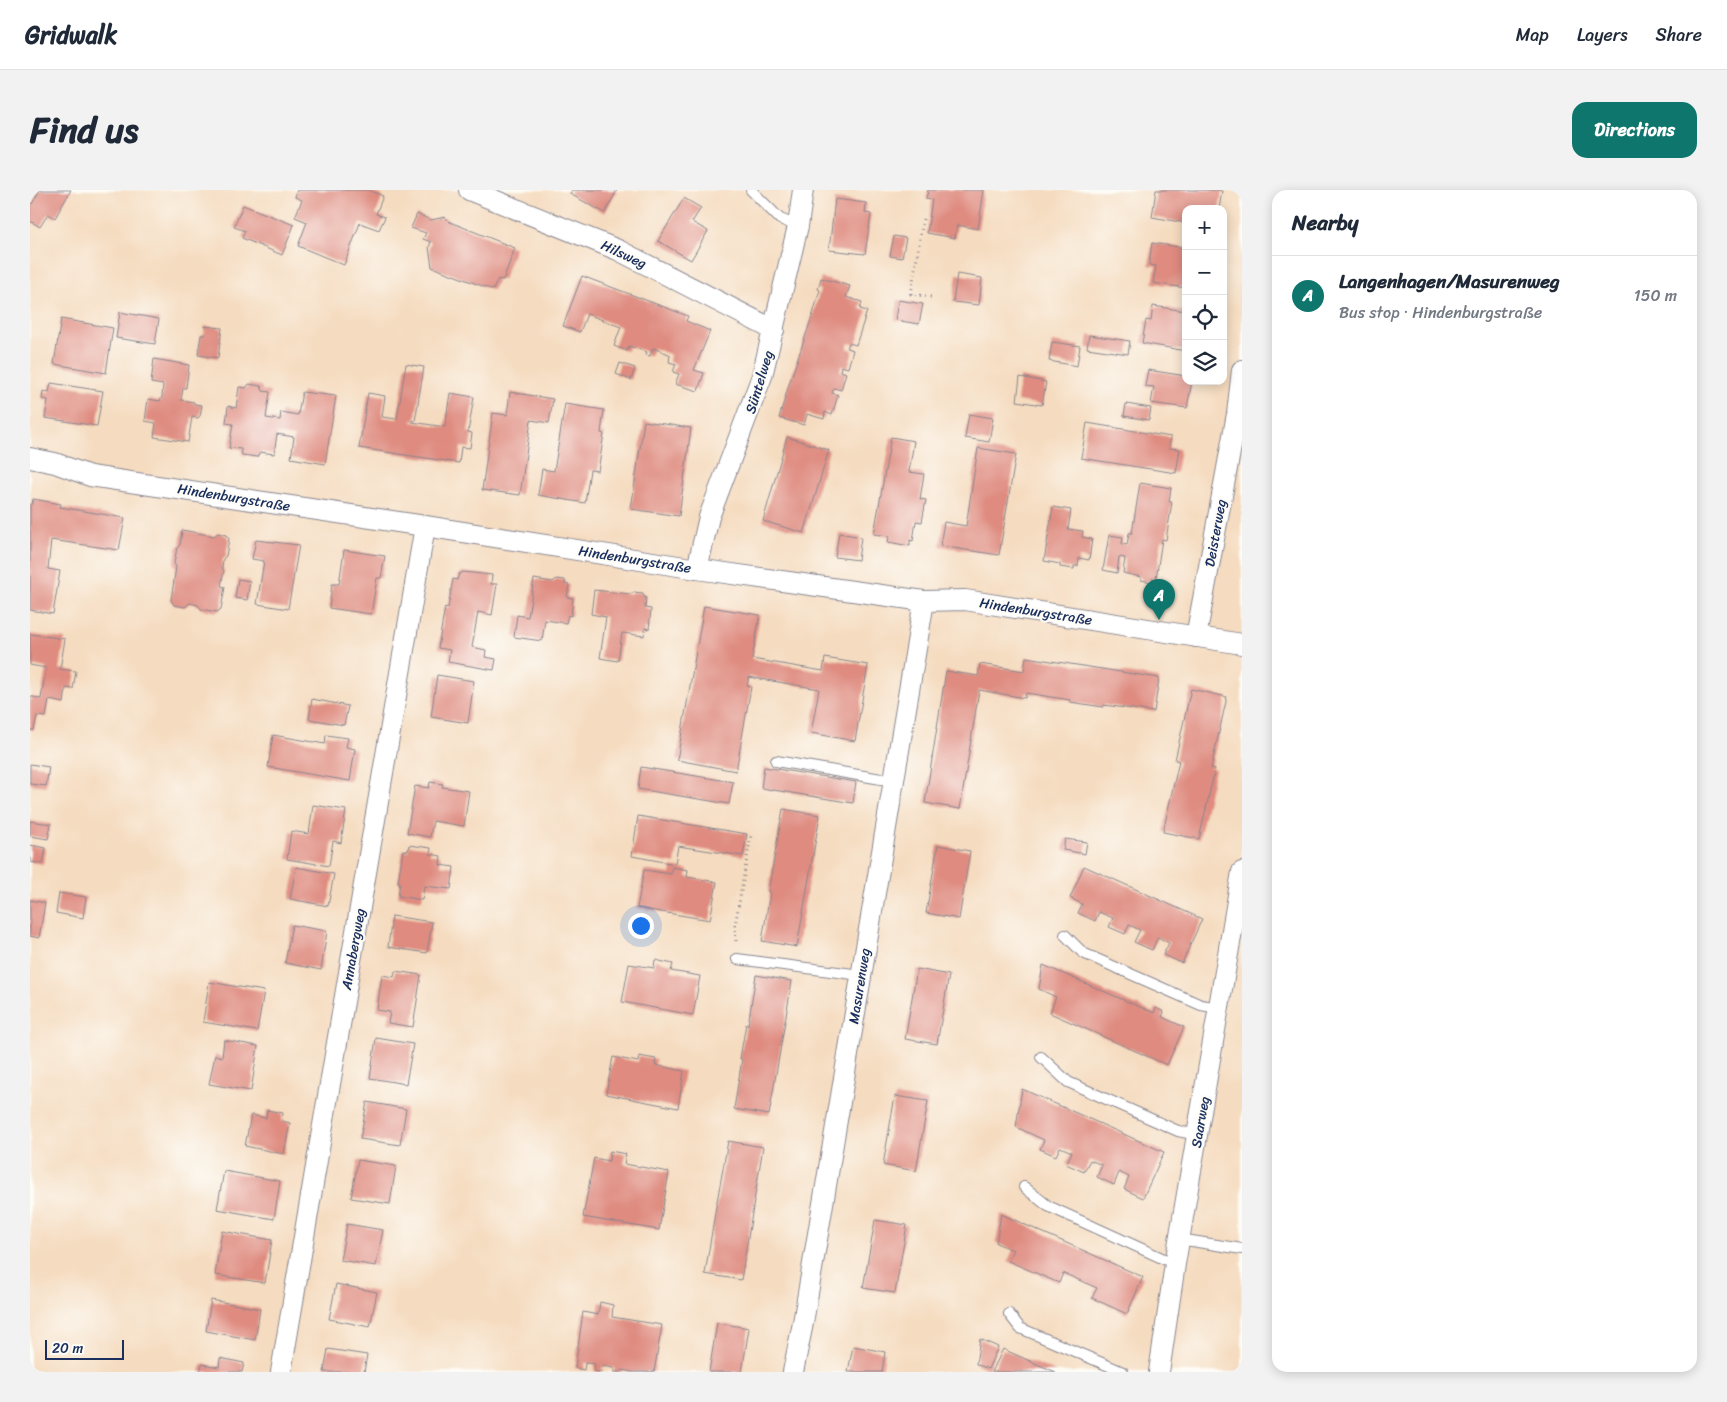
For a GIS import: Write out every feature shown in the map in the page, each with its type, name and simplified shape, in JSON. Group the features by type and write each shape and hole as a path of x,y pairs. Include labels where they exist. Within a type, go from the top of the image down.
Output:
{"street":[{"name":"Hilsweg","path":"469,190 618,250 774,330"},
{"name":"Süntelweg","path":"697,569 710,517 762,376 798,226 803,190"},
{"name":"Deisterweg","path":"1196,637 1236,414 1242,370"},
{"name":"Hindenburgstraße","path":"30,458 55,463 90,476 697,569 924,600 964,600 1242,644"},
{"name":"Annabergweg","path":"281,1372 425,526"},
{"name":"Masurenweg","path":"793,1372 803,1323 924,600"},
{"name":"Saarweg","path":"1159,1372 1179,1239 1242,872"}],"lane":[{"path":"751,190 780,219 798,226"},
{"path":"776,761 893,781"},
{"path":"1065,935 1083,953 1201,1005 1219,1008"},
{"path":"737,960 861,975"},
{"path":"1040,1057 1068,1082 1178,1131 1198,1135"},
{"path":"1024,1187 1048,1206 1175,1264"},
{"path":"1179,1239 1242,1249"},
{"path":"1009,1314 1020,1328 1123,1372"}],"path":[{"path":"923,219 912,294 931,297"},
{"path":"737,960 735,926 751,835"}],"building":[{"path":"40,190 71,190 55,218 48,214 40,227 30,221 30,203 32,204"},
{"path":"297,190 368,190 383,196 376,214 385,217 379,230 360,223 344,265 298,246 307,222 295,217 302,200 295,197"},
{"path":"572,190 617,190 605,213 570,194"},
{"path":"928,190 984,190 978,229 957,225 955,238 927,233 932,200 926,199"},
{"path":"1156,190 1222,191 1220,205 1182,205 1182,222 1152,217"},
{"path":"684,198 701,208 692,222 708,231 691,260 658,241"},
{"path":"835,199 866,203 865,213 871,214 865,254 829,250"},
{"path":"243,205 294,225 282,255 242,238 245,231 234,227"},
{"path":"417,214 431,220 445,217 450,222 515,248 503,280 498,279 493,290 432,267 429,247 431,242 423,239 426,233 411,228"},
{"path":"894,236 906,238 902,258 890,256"},
{"path":"1152,243 1182,247 1182,287 1153,283 1156,266 1149,265"},
{"path":"957,274 982,278 979,305 953,302"},
{"path":"582,276 688,316 686,321 710,331 694,370 704,373 698,391 675,384 679,374 673,372 676,364 669,362 669,354 653,348 650,356 646,355 647,352 629,346 627,351 614,346 621,327 587,314 580,332 563,326"},
{"path":"821,278 850,286 846,297 862,302 860,309 867,311 856,345 849,343 847,348 853,350 848,368 841,366 840,371 846,373 841,390 834,388 832,393 838,395 832,415 825,412 824,419 807,414 804,425 779,418 813,314 820,290 818,289"},
{"path":"898,300 923,304 919,324 895,320"},
{"path":"1153,306 1182,310 1182,350 1142,343 1146,320 1151,321"},
{"path":"120,312 159,319 155,344 116,338"},
{"path":"61,319 113,328 106,373 54,364"},
{"path":"205,326 222,328 218,358 198,355 201,335 204,335"},
{"path":"1089,335 1130,341 1128,354 1087,348"},
{"path":"1052,342 1080,346 1077,366 1049,361"},
{"path":"154,359 189,365 186,388 183,388 181,400 202,405 200,416 198,418 192,417 188,442 154,437 156,423 145,421 148,399 160,401 162,397 163,385 151,383"},
{"path":"620,363 635,368 631,380 616,374"},
{"path":"406,364 424,367 415,421 412,420 412,422 445,427 450,393 474,397 468,432 472,433 470,448 461,447 459,463 359,448 368,393 385,396 382,417 397,419"},
{"path":"1148,370 1182,375 1182,385 1191,385 1187,408 1151,403 1154,387 1145,386"},
{"path":"1020,377 1046,382 1042,405 1017,401"},
{"path":"51,383 103,391 97,426 45,418 48,400 42,399 43,391 49,392"},
{"path":"249,384 261,386 263,391 270,392 266,418 280,420 281,412 298,415 302,392 336,396 325,464 291,458 294,437 277,434 274,454 260,452 257,457 242,455 241,449 229,448 233,424 226,423 228,406 236,408 239,387 246,388"},
{"path":"510,392 553,399 549,423 531,420 520,495 482,490 493,413 507,415"},
{"path":"565,404 604,410 601,433 604,434 598,471 590,470 585,503 538,495 542,469 554,471"},
{"path":"1126,404 1151,408 1149,420 1124,416"},
{"path":"969,414 993,418 989,442 965,438"},
{"path":"644,421 691,428 679,516 631,509"},
{"path":"1087,423 1171,437 1169,448 1180,449 1176,473 1081,458"},
{"path":"787,437 829,450 804,533 763,521"},
{"path":"891,437 914,441 909,472 924,474 920,499 926,500 922,522 916,521 913,541 910,540 910,546 888,542 889,536 874,534"},
{"path":"978,448 1016,454 999,555 940,546 944,522 966,526"},
{"path":"1140,483 1171,488 1169,502 1172,502 1166,540 1162,539 1156,579 1153,578 1152,582 1141,580 1141,577 1123,573 1125,558 1119,557 1117,573 1103,570 1109,535 1123,537 1122,544 1127,545 1129,533 1132,533"},
{"path":"33,499 61,504 60,507 125,518 119,550 51,540 48,569 60,571 53,614 30,610 30,504 32,504"},
{"path":"1053,507 1071,510 1068,529 1083,531 1082,537 1092,539 1089,560 1079,558 1078,566 1074,566 1074,569 1060,567 1060,564 1044,561"},
{"path":"182,530 214,536 218,533 226,535 229,539 222,568 224,570 221,586 225,587 221,609 217,612 201,609 198,605 190,603 185,607 174,605 171,600 176,567 174,563 177,548 180,545"},
{"path":"839,533 861,537 858,560 835,557"},
{"path":"256,540 299,545 288,609 257,604 264,561 252,559"},
{"path":"344,550 385,556 381,578 377,578 371,614 329,608 332,584 339,584"},
{"path":"463,572 492,575 491,584 497,584 492,615 478,612 472,647 486,650 485,657 496,659 494,670 448,662 450,650 438,648 445,607 448,608 453,579 457,580 459,574"},
{"path":"238,579 250,581 247,600 235,598"},
{"path":"534,579 553,582 556,579 565,580 565,584 569,585 567,597 573,598 571,616 568,615 566,623 545,620 542,641 514,637 517,615 528,617"},
{"path":"594,590 630,594 634,592 643,593 644,597 646,597 645,608 651,609 649,629 645,628 644,636 622,633 618,661 600,658 606,617 591,614"},
{"path":"704,606 760,615 752,659 823,671 825,658 868,665 855,741 811,733 819,689 749,677 747,686 751,687 736,771 677,760"},
{"path":"30,634 65,639 60,669 76,671 73,689 66,688 64,703 49,700 46,717 37,716 34,730 30,730 30,696 41,699 46,668 30,665"},
{"path":"1026,657 1159,678 1154,712 1104,705 1103,707 1026,693 1025,698 979,690 960,809 925,803 946,671 978,676 980,664 1024,671"},
{"path":"437,675 474,681 468,723 431,717"},
{"path":"1191,689 1227,697 1211,768 1215,769 1199,839 1163,832 1179,761 1175,760"},
{"path":"312,699 348,706 344,725 309,719"},
{"path":"273,735 325,744 326,735 348,738 346,747 355,749 350,781 268,767"},
{"path":"30,764 49,767 46,786 30,784"},
{"path":"641,767 733,782 729,804 638,789"},
{"path":"764,767 856,782 853,803 761,788"},
{"path":"430,782 443,784 442,787 469,791 464,826 433,821 430,837 407,833 415,786 429,788"},
{"path":"313,805 346,810 341,843 333,841 329,866 287,859 291,831 309,834"},
{"path":"783,809 820,815 797,947 762,941 770,893 768,892"},
{"path":"638,816 747,834 743,856 678,846 675,864 632,856"},
{"path":"30,821 51,824 48,839 30,836"},
{"path":"1065,839 1087,842 1085,854 1063,850"},
{"path":"30,845 46,848 43,864 30,862"},
{"path":"409,845 431,848 430,854 441,856 440,865 454,867 451,889 424,886 422,900 398,896 400,882 398,882 403,850 408,851"},
{"path":"938,845 970,851 959,919 926,913"},
{"path":"1084,866 1202,919 1182,963 1163,955 1169,943 1158,937 1152,950 1134,942 1140,930 1129,925 1125,934 1109,927 1113,918 1099,912 1095,921 1078,913 1082,904 1070,898"},
{"path":"296,867 334,874 328,906 290,899"},
{"path":"672,867 688,870 687,877 717,882 710,920 637,908 644,870 671,874"},
{"path":"59,893 86,897 83,918 56,913"},
{"path":"30,900 45,903 39,938 30,936"},
{"path":"392,916 432,922 427,953 388,947"},
{"path":"292,925 327,931 321,970 285,963"},
{"path":"655,960 673,964 671,971 700,976 693,1015 622,1002 629,964 654,968"},
{"path":"1043,965 1154,1013 1156,1008 1164,1012 1162,1017 1184,1027 1167,1065 1050,1013 1056,997 1039,989"},
{"path":"917,969 949,975 937,1044 905,1039"},
{"path":"395,971 421,975 413,1027 388,1023 390,1012 377,1010 382,975 394,977"},
{"path":"756,975 792,981 769,1115 734,1109 742,1059 740,1059"},
{"path":"209,982 264,991 257,1031 203,1022"},
{"path":"376,1038 413,1044 406,1084 370,1078"},
{"path":"224,1040 258,1046 251,1091 209,1084 215,1055 222,1057"},
{"path":"639,1056 656,1059 655,1065 684,1071 678,1108 606,1094 613,1057 638,1062"},
{"path":"1022,1089 1164,1152 1143,1198 1124,1189 1129,1177 1119,1172 1114,1185 1097,1177 1102,1165 1090,1160 1084,1172 1066,1164 1072,1152 1060,1147 1056,1156 1040,1149 1044,1140 1016,1127"},
{"path":"895,1096 928,1101 916,1171 883,1165"},
{"path":"367,1102 406,1109 400,1145 360,1139"},
{"path":"267,1110 283,1113 282,1121 290,1123 284,1154 245,1146 251,1115 266,1118"},
{"path":"728,1141 763,1147 741,1280 705,1274"},
{"path":"610,1151 626,1154 624,1164 669,1172 659,1230 583,1217 594,1158 609,1161"},
{"path":"358,1160 396,1166 390,1204 351,1198"},
{"path":"224,1171 280,1181 274,1219 217,1209"},
{"path":"1001,1214 1143,1277 1127,1314 1092,1298 1097,1288 1063,1273 1059,1283 1008,1261 1013,1250 996,1243"},
{"path":"875,1220 907,1225 895,1293 863,1288"},
{"path":"347,1224 383,1230 376,1266 340,1260"},
{"path":"222,1231 272,1240 265,1283 215,1275"},
{"path":"336,1284 377,1292 370,1327 329,1319"},
{"path":"211,1300 260,1309 255,1340 206,1331"},
{"path":"600,1302 613,1305 612,1317 662,1325 654,1372 622,1370 622,1372 614,1372 614,1368 603,1366 602,1372 598,1372 594,1371 595,1364 585,1363 584,1370 575,1368 583,1312 598,1315"},
{"path":"717,1323 749,1328 742,1372 709,1372"},
{"path":"980,1339 998,1347 988,1369 976,1364"},
{"path":"853,1346 885,1352 882,1372 848,1372"},
{"path":"328,1349 367,1355 364,1372 324,1372"},
{"path":"1003,1349 1032,1362 1056,1372 992,1372"},
{"path":"220,1358 244,1363 242,1372 200,1372 202,1364 219,1367"}],"place":[{"name":"Langenhagen/Masurenweg","path":"1159,620"}]}
